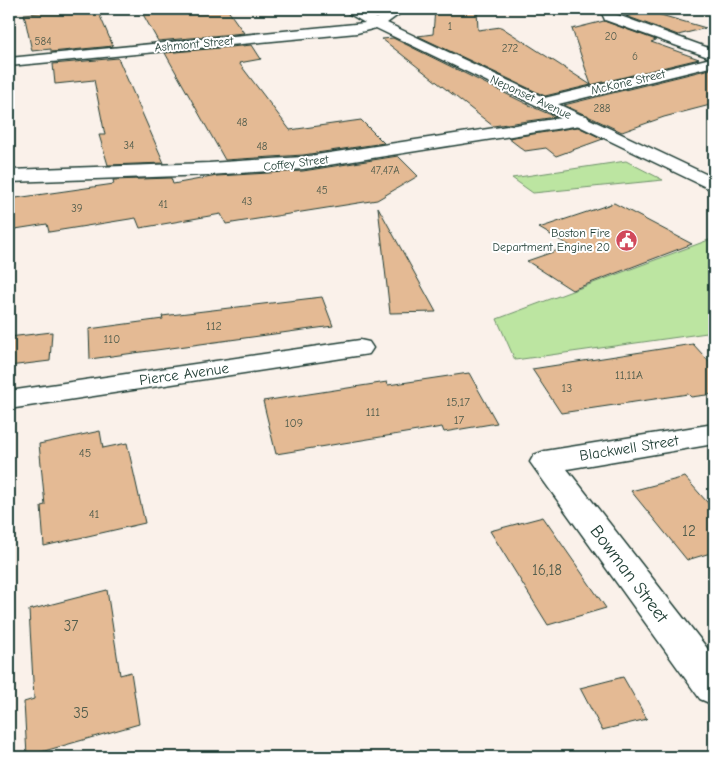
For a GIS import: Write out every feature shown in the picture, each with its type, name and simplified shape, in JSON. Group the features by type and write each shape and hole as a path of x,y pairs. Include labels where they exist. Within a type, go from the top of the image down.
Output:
{"street":[{"name":"Neponset Avenue","path":"347,9 714,184"},
{"path":"378,24 400,9"},
{"path":"606,9 610,17 714,56"},
{"name":"Ashmont Street","path":"9,62 357,29 378,24"},
{"name":"McKone Street","path":"542,103 714,62"},
{"name":"Coffey Street","path":"9,176 278,166 424,146 581,120"},
{"name":"Pierce Avenue","path":"9,400 360,348"},
{"name":"Blackwell Street","path":"545,462 714,434"},
{"name":"Bowman Street","path":"545,462 714,687"}],"green space":[{"path":"626,161 663,180 533,193 512,178"},
{"path":"714,238 714,332 515,360 497,319"}],"building":[{"path":"97,9 113,46 51,52 51,49 32,51 24,14"},
{"path":"140,9 227,9 244,33 158,41"},
{"path":"435,9 477,9 478,30 501,27 591,85 545,96 418,36 433,34"},
{"path":"647,11 706,28 678,35 626,16"},
{"path":"604,21 656,40 651,42 699,59 591,85 572,29"},
{"path":"393,38 556,117 493,126 382,39"},
{"path":"252,45 261,59 239,63 290,130 361,120 384,143 303,155 225,160 165,53"},
{"path":"118,58 164,163 108,165 99,135 105,135 94,80 55,84 53,64"},
{"path":"714,68 714,104 664,117 622,132 564,105"},
{"path":"578,127 603,139 556,156 546,148 525,151 508,138"},
{"path":"398,156 418,176 377,200 226,224 221,214 140,228 136,218 49,232 47,224 9,230 9,199 114,184 113,180 171,178 173,184 217,176 303,171"},
{"name":"Boston Fire Department Engine 20","path":"614,203 692,244 572,290 527,261 570,246 539,228"},
{"path":"378,207 436,312 390,313"},
{"path":"322,297 333,326 90,359 89,329 163,319 162,316"},
{"path":"52,332 50,361 9,366 9,337"},
{"path":"693,344 714,367 714,394 691,397 688,394 561,413 532,369"},
{"path":"469,373 497,423 444,432 442,427 276,454 263,401 387,382 388,385"},
{"path":"100,431 103,448 127,443 145,523 44,546 41,506 45,505 39,444"},
{"path":"685,477 714,510 714,552 687,560 631,491"},
{"path":"543,517 606,608 548,625 490,531"},
{"path":"107,590 120,675 131,672 139,724 27,756 24,702 34,699 29,610"},
{"path":"623,677 647,719 602,730 580,688"}],"place":[{"name":"Boston Fire Department Engine 20","path":"626,240"}]}
